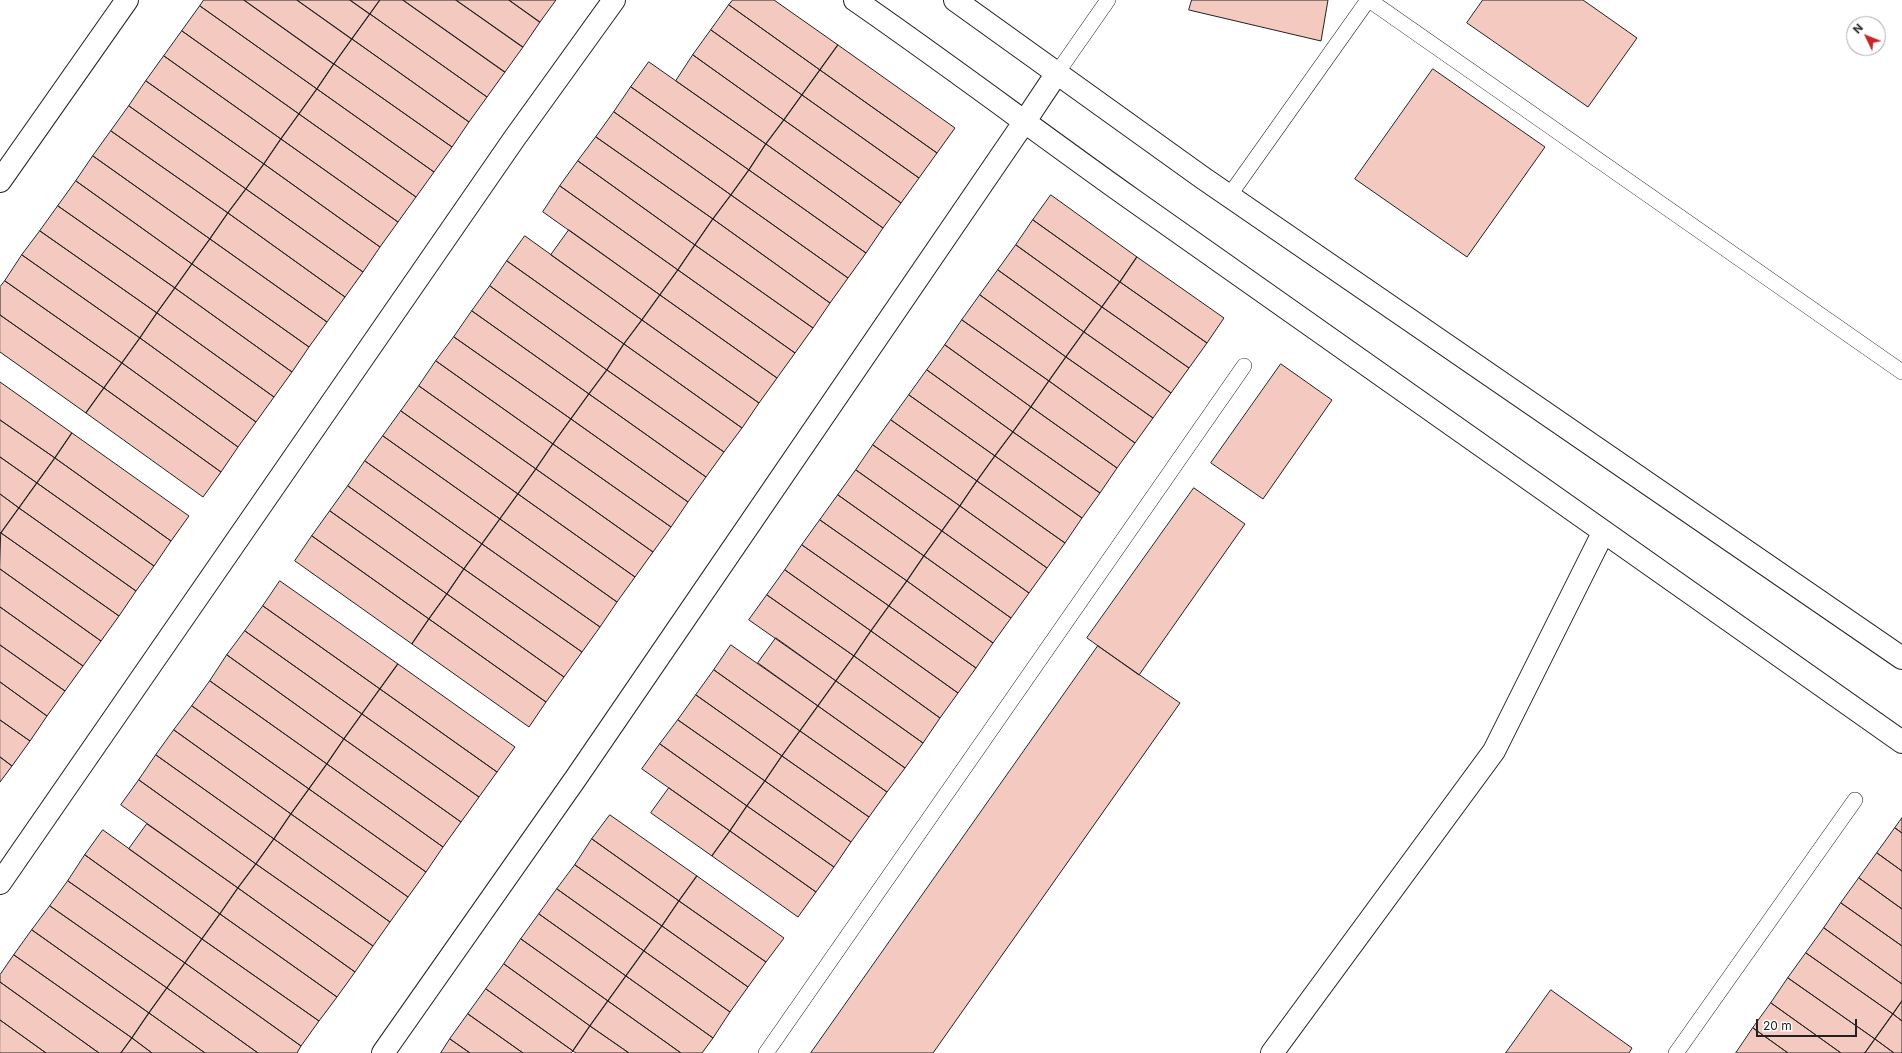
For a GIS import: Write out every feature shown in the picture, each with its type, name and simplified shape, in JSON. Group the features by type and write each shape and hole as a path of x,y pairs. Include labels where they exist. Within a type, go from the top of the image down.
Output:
{"street":[{"path":"0,181 128,0"},
{"path":"0,884 514,139 614,0"},
{"path":"855,0 1025,121 1142,207 1603,533 1902,742"},
{"path":"955,0 1229,196 1902,658"},
{"path":"383,1053 576,778 1057,73"},
{"path":"1272,1053 1494,751 1603,533"}],"lane":[{"path":"1057,73 1108,0"},
{"path":"1229,196 1369,0 1902,372"},
{"path":"766,1053 1244,366"},
{"path":"1676,1053 1855,800"}],"building":[{"path":"204,0 244,0 334,64 317,89 200,6"},
{"path":"244,0 297,0 352,39 334,64"},
{"path":"297,0 350,0 370,14 352,39"},
{"path":"350,0 380,0 370,14"},
{"path":"380,0 403,0 505,72 487,97 370,14"},
{"path":"403,0 456,0 523,47 505,72"},
{"path":"456,0 509,0 540,22 523,47"},
{"path":"509,0 556,0 540,22"},
{"path":"733,0 774,0 838,45 820,70 729,5"},
{"path":"1192,0 1328,0 1321,41 1189,10"},
{"path":"1483,0 1583,0 1637,38 1588,107 1467,23"},
{"path":"729,5 820,70 802,95 711,30"},
{"path":"200,6 317,89 299,114 182,31"},
{"path":"370,14 487,97 469,122 352,39"},
{"path":"711,30 802,95 784,120 693,55"},
{"path":"182,31 299,114 281,139 164,56"},
{"path":"352,39 469,122 452,147 334,64"},
{"path":"838,45 955,128 937,153 820,70"},
{"path":"693,55 784,120 766,144 676,81"},
{"path":"164,56 281,139 264,164 146,81"},
{"path":"649,62 766,144 749,170 631,87"},
{"path":"334,64 452,147 434,172 317,89"},
{"path":"1433,69 1545,147 1467,257 1355,179"},
{"path":"820,70 937,153 919,178 802,95"},
{"path":"146,81 264,164 246,189 129,106"},
{"path":"631,87 749,170 731,195 614,112"},
{"path":"317,89 434,172 416,197 299,114"},
{"path":"802,95 919,178 901,203 784,120"},
{"path":"129,106 246,189 228,213 111,131"},
{"path":"614,112 731,195 713,219 596,137"},
{"path":"299,114 416,197 398,222 281,139"},
{"path":"784,120 901,203 883,228 766,144"},
{"path":"111,131 228,213 210,239 93,156"},
{"path":"596,137 713,219 695,245 578,161"},
{"path":"281,139 398,222 380,247 264,164"},
{"path":"766,144 883,228 866,253 749,170"},
{"path":"93,156 210,239 192,264 76,181"},
{"path":"578,161 695,245 678,270 560,186"},
{"path":"264,164 380,247 363,272 246,189"},
{"path":"749,170 866,253 848,278 731,195"},
{"path":"76,181 192,264 175,288 58,206"},
{"path":"560,186 678,270 660,295 543,212"},
{"path":"246,189 363,272 345,297 228,213"},
{"path":"731,195 848,278 830,303 713,219"},
{"path":"1051,195 1137,257 1120,282 1033,220"},
{"path":"58,206 175,288 157,313 40,231"},
{"path":"228,213 345,297 327,322 210,239"},
{"path":"713,219 830,303 813,328 695,245"},
{"path":"1033,220 1120,282 1102,307 1016,245"},
{"path":"569,230 660,295 642,320 551,255"},
{"path":"40,231 157,313 140,338 22,255"},
{"path":"525,236 642,320 624,344 507,261"},
{"path":"210,239 327,322 309,347 192,264"},
{"path":"695,245 813,328 795,353 678,270"},
{"path":"1016,245 1102,307 1084,332 998,270"},
{"path":"22,255 140,338 122,363 5,281"},
{"path":"1137,257 1224,318 1207,343 1120,282"},
{"path":"507,261 624,344 607,370 490,286"},
{"path":"192,264 309,347 292,372 175,288"},
{"path":"678,270 795,353 777,378 660,295"},
{"path":"998,270 1084,332 1066,357 980,295"},
{"path":"5,281 122,363 104,388 0,315 0,287"},
{"path":"1120,282 1207,343 1189,368 1102,307"},
{"path":"490,286 607,370 589,394 472,311"},
{"path":"175,288 292,372 274,397 157,313"},
{"path":"660,295 777,378 759,403 642,320"},
{"path":"980,295 1066,357 1049,381 962,320"},
{"path":"1102,307 1189,368 1171,393 1084,332"},
{"path":"472,311 589,394 571,419 454,337"},
{"path":"157,313 274,397 256,422 140,338"},
{"path":"0,315 104,388 86,413 0,352"},
{"path":"642,320 759,403 742,428 624,344"},
{"path":"962,320 1049,381 1031,407 945,345"},
{"path":"1084,332 1171,393 1153,418 1066,357"},
{"path":"454,337 571,419 553,444 436,361"},
{"path":"140,338 256,422 238,447 122,363"},
{"path":"624,344 742,428 724,452 607,370"},
{"path":"945,345 1031,407 1013,432 927,370"},
{"path":"1066,357 1153,418 1135,443 1049,381"},
{"path":"436,361 553,444 536,469 419,386"},
{"path":"122,363 238,447 221,472 104,388"},
{"path":"1281,364 1332,400 1263,499 1211,463"},
{"path":"607,370 724,452 706,477 589,394"},
{"path":"927,370 1013,432 995,456 909,395"},
{"path":"1049,381 1135,443 1117,468 1031,407"},
{"path":"0,382 72,433 55,458 0,420"},
{"path":"419,386 536,469 518,494 401,411"},
{"path":"104,388 221,472 203,497 86,413"},
{"path":"589,394 706,477 688,502 571,419"},
{"path":"909,395 995,456 977,481 891,420"},
{"path":"1031,407 1117,468 1100,493 1013,432"},
{"path":"401,411 518,494 500,519 383,436"},
{"path":"571,419 688,502 671,527 553,444"},
{"path":"0,420 55,458 37,483 0,457"},
{"path":"891,420 977,481 960,506 873,445"},
{"path":"1013,432 1100,493 1082,518 995,456"},
{"path":"72,433 189,516 171,541 55,458"},
{"path":"383,436 500,519 482,544 365,461"},
{"path":"553,444 671,527 653,552 536,469"},
{"path":"873,445 960,506 942,531 856,470"},
{"path":"995,456 1082,518 1065,543 977,481"},
{"path":"0,457 37,483 19,508 0,494"},
{"path":"55,458 171,541 154,566 37,483"},
{"path":"365,461 482,544 464,569 348,486"},
{"path":"536,469 653,552 635,577 518,494"},
{"path":"856,470 942,531 924,556 838,495"},
{"path":"977,481 1065,543 1047,568 960,506"},
{"path":"37,483 154,566 136,591 19,508"},
{"path":"348,486 464,569 447,594 330,511"},
{"path":"1194,488 1245,524 1139,675 1087,638"},
{"path":"0,494 19,508 1,533 0,532"},
{"path":"518,494 635,577 617,602 500,519"},
{"path":"838,495 924,556 907,581 820,520"},
{"path":"960,506 1047,568 1029,593 942,531"},
{"path":"19,508 136,591 119,616 1,533"},
{"path":"330,511 447,594 429,619 312,536"},
{"path":"500,519 617,602 600,627 482,544"},
{"path":"820,520 907,581 889,606 802,545"},
{"path":"942,531 1029,593 1011,618 924,556"},
{"path":"1,533 119,616 101,641 0,569"},
{"path":"312,536 429,619 412,644 295,561"},
{"path":"482,544 600,627 582,652 464,569"},
{"path":"802,545 889,606 871,631 785,570"},
{"path":"924,556 1011,618 993,643 907,581"},
{"path":"0,569 101,641 83,666 0,607"},
{"path":"464,569 582,652 564,677 447,594"},
{"path":"785,570 871,631 854,656 767,595"},
{"path":"280,581 398,664 380,689 263,606"},
{"path":"907,581 993,643 976,668 889,606"},
{"path":"447,594 564,677 546,702 429,619"},
{"path":"767,595 854,656 836,681 749,620"},
{"path":"263,606 380,689 362,714 245,631"},
{"path":"889,606 976,668 958,693 871,631"},
{"path":"0,607 83,666 65,691 0,645"},
{"path":"429,619 546,702 529,727 412,644"},
{"path":"245,631 362,714 344,739 227,655"},
{"path":"871,631 958,693 940,718 854,656"},
{"path":"776,638 836,681 818,706 758,663"},
{"path":"0,645 65,691 47,716 0,682"},
{"path":"731,645 818,706 800,731 714,670"},
{"path":"1098,646 1180,703 933,1053 811,1053"},
{"path":"227,655 344,739 327,764 210,681"},
{"path":"854,656 940,718 923,743 836,681"},
{"path":"398,664 515,747 497,772 380,689"},
{"path":"714,670 800,731 782,756 696,695"},
{"path":"210,681 327,764 309,789 192,706"},
{"path":"836,681 923,743 905,768 818,706"},
{"path":"0,682 47,716 30,741 0,720"},
{"path":"380,689 497,772 479,797 362,714"},
{"path":"696,695 782,756 765,781 678,720"},
{"path":"192,706 309,789 291,814 174,730"},
{"path":"818,706 905,768 887,792 800,731"},
{"path":"362,714 479,797 461,822 344,739"},
{"path":"0,720 30,741 12,766 0,757"},
{"path":"678,720 765,781 747,806 660,744"},
{"path":"174,730 291,814 274,839 156,755"},
{"path":"800,731 887,792 869,817 782,756"},
{"path":"344,739 461,822 443,847 327,764"},
{"path":"660,744 747,806 730,831 642,769"},
{"path":"156,755 274,839 256,864 139,780"},
{"path":"782,756 869,817 851,842 765,781"},
{"path":"0,757 12,766 0,782"},
{"path":"327,764 443,847 426,872 309,789"},
{"path":"139,780 256,864 238,888 121,805"},
{"path":"765,781 851,842 834,867 747,806"},
{"path":"669,788 730,831 712,856 651,813"},
{"path":"309,789 426,872 408,897 291,814"},
{"path":"747,806 834,867 816,892 730,831"},
{"path":"291,814 408,897 390,922 274,839"},
{"path":"610,815 697,876 679,901 592,839"},
{"path":"1902,818 1902,833 1895,828"},
{"path":"147,824 238,888 220,914 129,849"},
{"path":"1895,828 1902,833 1902,871 1877,853"},
{"path":"103,830 220,914 202,939 85,855"},
{"path":"730,831 816,892 798,917 712,856"},
{"path":"274,839 390,922 373,946 256,864"},
{"path":"592,839 679,901 662,926 575,865"},
{"path":"1877,853 1902,871 1902,909 1859,878"},
{"path":"85,855 202,939 185,963 68,881"},
{"path":"256,864 373,946 355,972 238,888"},
{"path":"575,865 662,926 644,951 557,889"},
{"path":"697,876 784,938 766,962 679,901"},
{"path":"1859,878 1902,909 1902,946 1841,903"},
{"path":"68,881 185,963 167,988 50,906"},
{"path":"238,888 355,972 337,997 220,914"},
{"path":"557,889 644,951 626,976 539,914"},
{"path":"679,901 766,962 748,987 662,926"},
{"path":"1841,903 1902,946 1902,984 1824,928"},
{"path":"50,906 167,988 149,1013 32,930"},
{"path":"220,914 337,997 319,1021 202,939"},
{"path":"539,914 626,976 608,1001 521,939"},
{"path":"662,926 748,987 730,1012 644,951"},
{"path":"1824,928 1902,984 1902,1001 1893,1014 1806,953"},
{"path":"32,930 149,1013 132,1038 14,955"},
{"path":"202,939 319,1021 301,1046 185,963"},
{"path":"521,939 608,1001 590,1026 504,964"},
{"path":"644,951 730,1012 713,1038 626,976"},
{"path":"1806,953 1893,1014 1875,1039 1788,978"},
{"path":"14,955 132,1038 121,1053 99,1053 0,982 0,975"},
{"path":"185,963 301,1046 297,1053 258,1053 167,988"},
{"path":"504,964 590,1026 573,1051 486,989"},
{"path":"626,976 713,1038 702,1053 681,1053 608,1001"},
{"path":"1788,978 1875,1039 1865,1053 1841,1053 1771,1003"},
{"path":"0,982 99,1053 46,1053 0,1020"},
{"path":"167,988 258,1053 205,1053 149,1013"},
{"path":"486,989 573,1051 571,1053 523,1053 468,1014"},
{"path":"1551,990 1632,1048 1629,1053 1506,1053"},
{"path":"608,1001 681,1053 629,1053 590,1026"},
{"path":"1902,1001 1902,1021 1893,1014"},
{"path":"1771,1003 1841,1053 1788,1053 1753,1028"},
{"path":"149,1013 205,1053 152,1053 132,1038"},
{"path":"468,1014 523,1053 470,1053 450,1039"},
{"path":"1893,1014 1902,1021 1902,1053 1894,1053 1875,1039"},
{"path":"0,1020 46,1053 0,1053"},
{"path":"590,1026 629,1053 576,1053 573,1051"},
{"path":"1753,1028 1788,1053 1736,1053"},
{"path":"132,1038 152,1053 121,1053"},
{"path":"450,1039 470,1053 441,1053"},
{"path":"1875,1039 1894,1053 1865,1053"}]}
